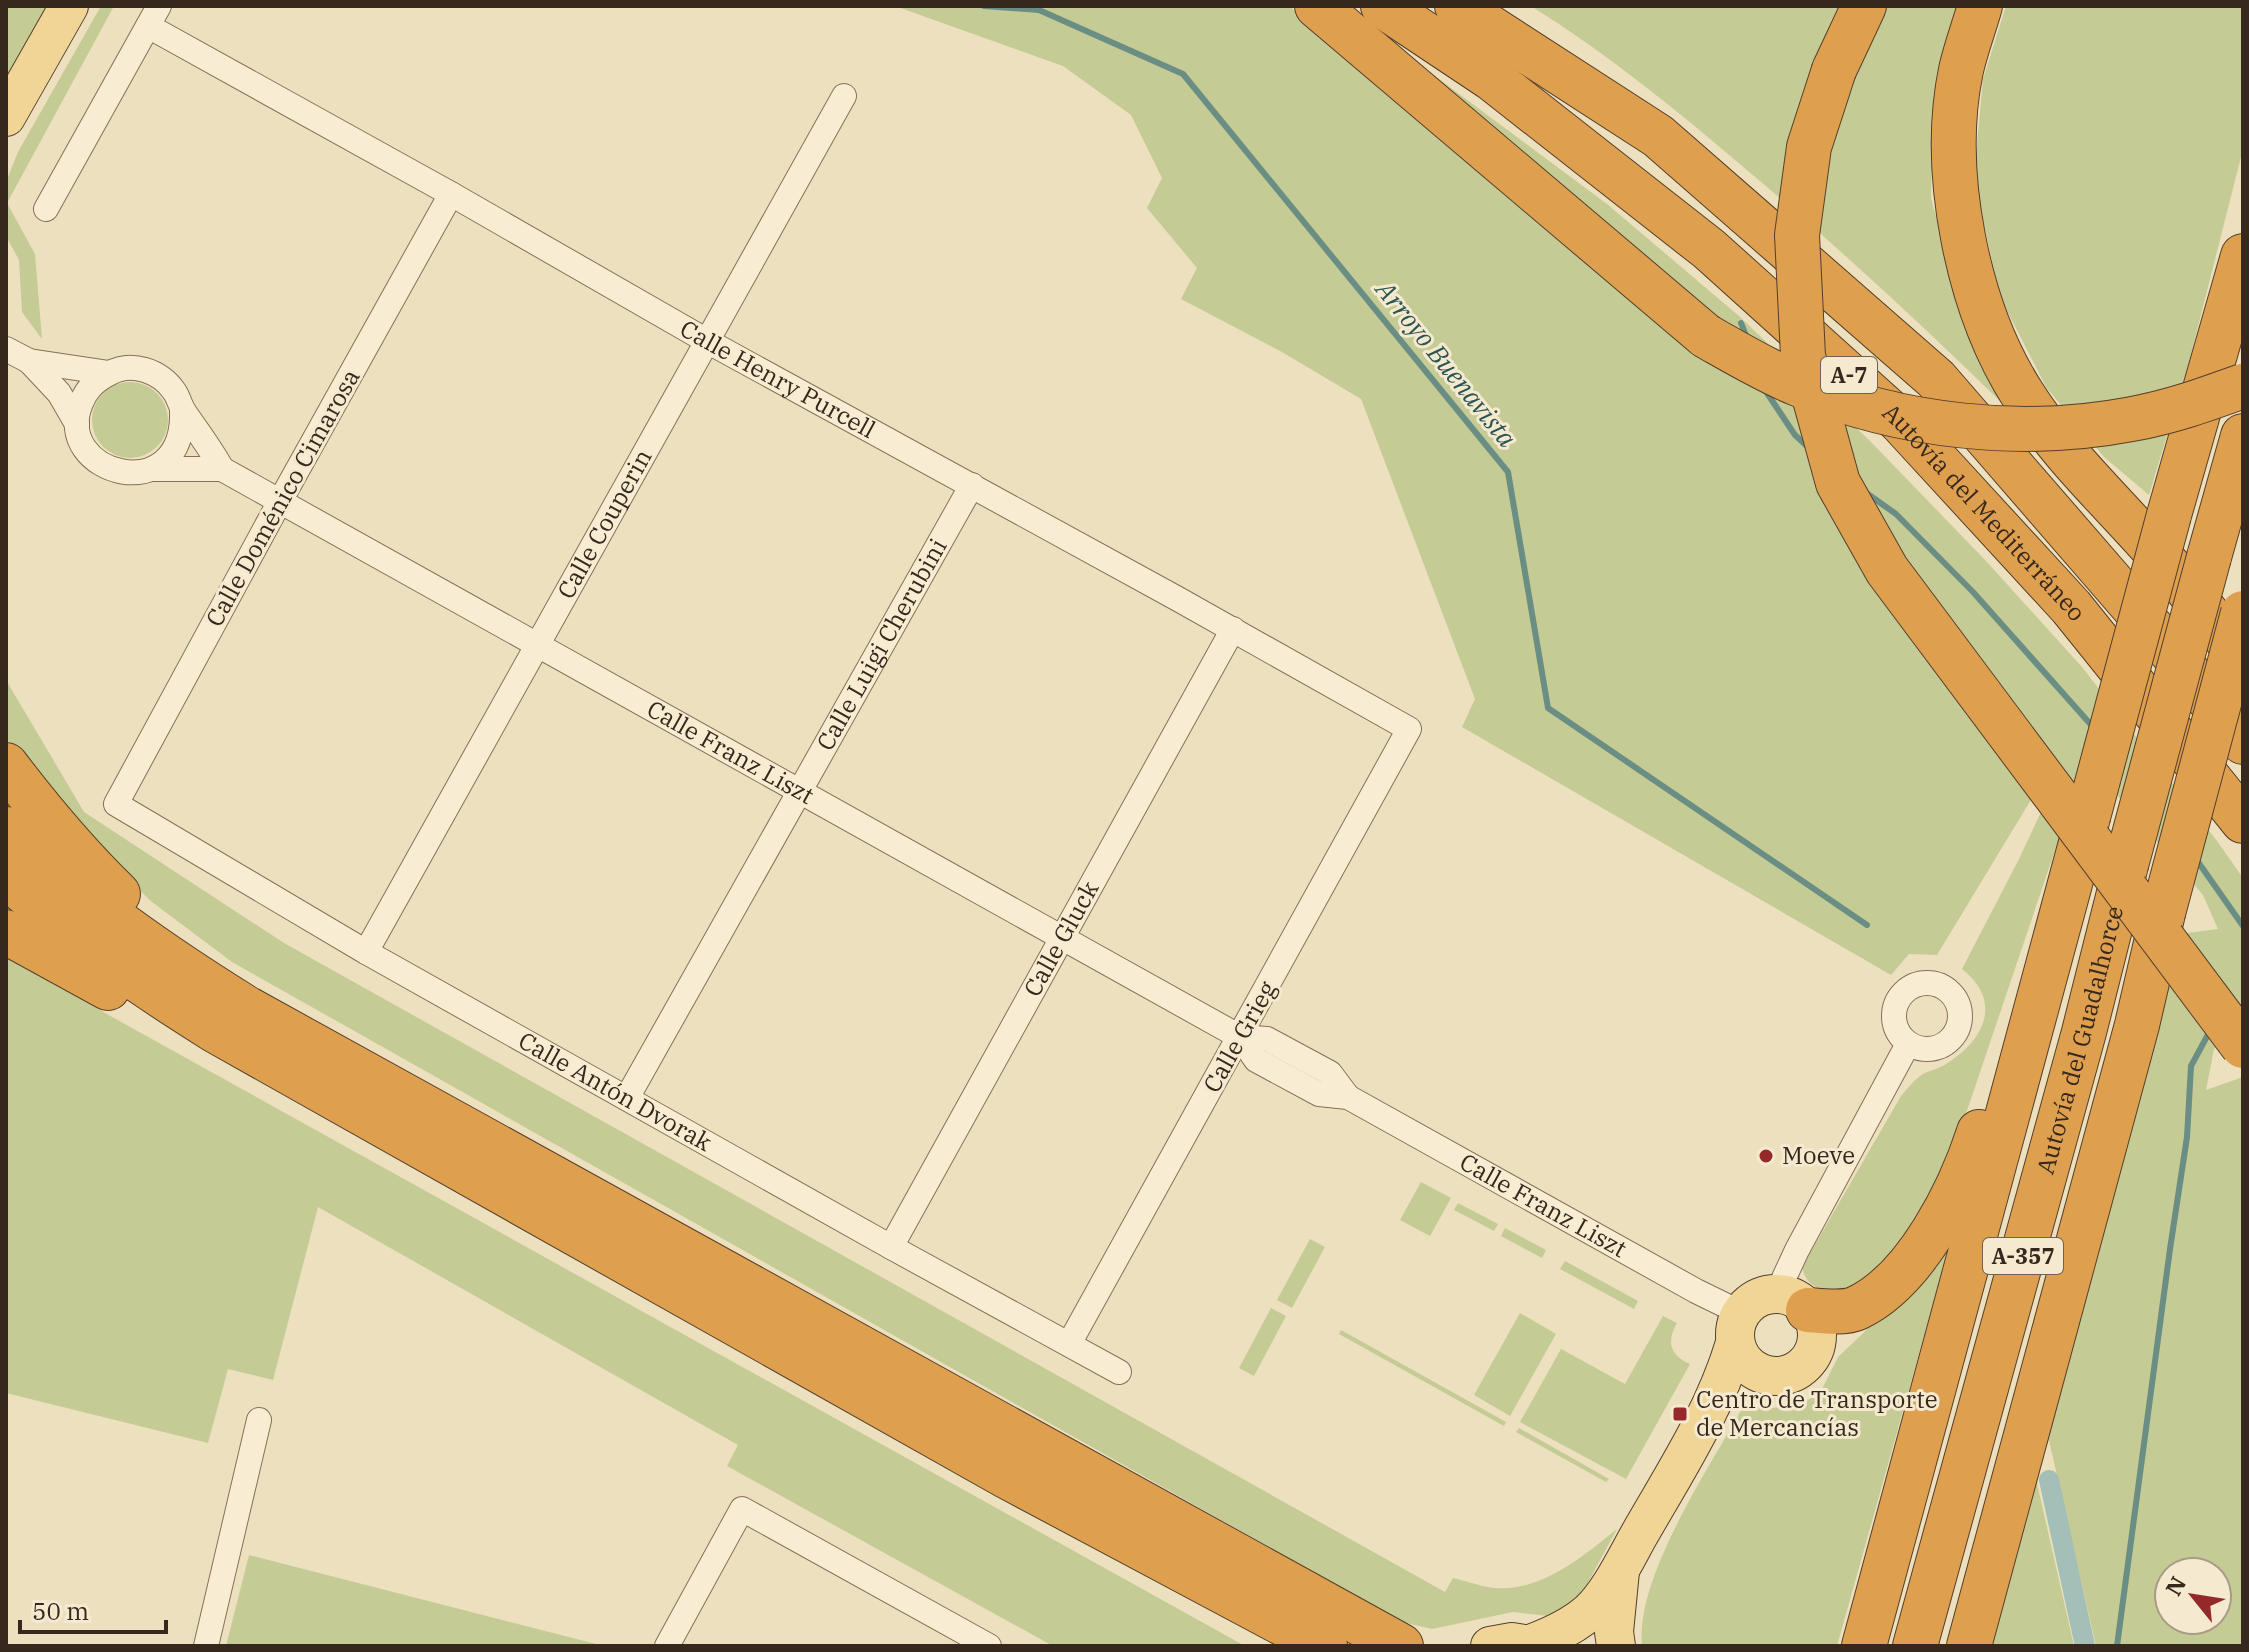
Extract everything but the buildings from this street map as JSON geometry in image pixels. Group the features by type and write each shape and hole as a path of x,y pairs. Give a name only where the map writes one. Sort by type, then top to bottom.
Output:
{"highway":[{"path":"1317,6 1706,336 1799,385 1875,409 1941,423 2035,428 2131,420 2190,405 2243,386"},
{"name":"Autovía del Mediterráneo","path":"1383,6 1491,78 1709,249 1901,422 2071,607 2243,821"},
{"name":"Autovía del Mediterráneo","path":"1457,6 1658,136 1936,379 2163,641 2243,742"},
{"path":"1864,6 1834,70 1809,147 1797,235 1803,356 1838,483 1887,570 2243,1046"},
{"path":"1980,6 1961,71 1953,154 1962,244 1990,329 2022,394 2069,457 2165,561 2243,660"},
{"path":"1864,1646 2169,515 2243,256"},
{"name":"Autovía del Guadalhorce","path":"1915,1646 2084,1032 2126,865 2243,436"},
{"name":"Autovía del Guadalhorce","path":"1969,1646 2137,1025 2163,913 2243,613"},
{"path":"6,765 39,810 80,857 169,938 218,972 248,1009"},
{"path":"6,829 55,874 116,922 170,961 248,1009 1401,1646"},
{"path":"6,875 72,932 142,984 283,1069 1006,1476 1325,1646"},
{"path":"6,932 235,1059 283,1069"},
{"path":"1797,1303 1854,1309 1880,1293 1921,1250 1947,1208 1969,1162 2017,1017 2058,934"},
{"path":"1166,1563 1292,1646"}],"main road":[{"path":"6,117 69,6"},
{"path":"1490,1646 1512,1642 1534,1645 1592,1610 1620,1568 1709,1412 1725,1378 1738,1328 1761,1297 1775,1294 1797,1303 1815,1322 1817,1336 1807,1362 1783,1376 1769,1376 1734,1388 1709,1412"},
{"path":"1738,1328 1739,1355 1747,1365 1769,1376"},
{"path":"1593,1646 1600,1613 1620,1568"},
{"path":"1616,1646 1614,1632 1620,1568"}],"street":[{"name":"Calle Henry Purcell","path":"153,16 451,194 707,341 1409,729"},
{"path":"46,209 153,16"},
{"name":"Calle Couperin","path":"366,952 844,96"},
{"name":"Calle Doménico Cimarosa","path":"116,804 451,194"},
{"name":"Calle Franz Liszt","path":"6,349 29,361 109,373 132,367 149,371 165,380 222,469 1240,1037 1267,1039 1330,1073 1348,1097 1696,1291 1738,1328"},
{"name":"Calle Franz Liszt","path":"29,361 59,393 77,424 81,441 90,456 104,467 128,473 154,469 222,469"},
{"path":"77,424 79,407 86,391 98,378 109,373"},
{"path":"154,469 168,459 177,446 183,427 182,410"},
{"name":"Calle Luigi Cherubini","path":"627,1098 972,485"},
{"name":"Calle Gluck","path":"891,1247 1233,629"},
{"name":"Calle Grieg","path":"1069,1344 1409,729"},
{"name":"Calle Antón Dvorak","path":"116,804 366,952 1119,1372"},
{"path":"1797,1303 1784,1278 1908,1044"},
{"path":"206,1646 259,1420"},
{"path":"667,1646 742,1509 989,1646"}],"green space":[{"path":"6,6 49,6 6,81"},
{"path":"101,6 114,6 7,203 35,254 42,339 22,312 19,260 6,236 6,182 18,152"},
{"path":"895,6 1289,6 1535,215 1345,15 1435,76 1607,204 1739,316 1871,442 1987,562 2082,667 2217,841 2243,878 2243,1027 2214,1049 2206,1090 2243,1077 2243,1646 2096,1646 2048,1436 2180,934 2218,929 2203,895 2084,757 1950,1161 1899,1248 1853,1293 1821,1290 1809,1282 1802,1267 1901,1096 1920,1076 1960,1054 1979,1032 1984,1020 1982,994 1975,981 1962,969 2057,778 2049,770 1937,955 1909,954 1891,975 1462,727 1475,699 1361,399 1282,352 1181,299 1197,268 1147,208 1162,178 1131,115 1063,66"},
{"path":"1531,6 1958,6 1933,107 1931,198 1959,303 2004,405 1910,315 1722,149 1615,64"},
{"path":"2006,6 2243,6 2243,149 2188,366 2149,495 2104,457 2046,387 1999,295 1974,176 1983,79"},
{"path":"130,382 144,385 157,393 165,406 168,420 165,434 157,447 144,455 130,458 116,455 103,447 95,434 92,420 95,406 103,393 116,385"},
{"path":"6,680 84,812 284,943 1445,1592 1453,1578 1496,1588 1530,1584 1561,1570 1617,1529 1585,1588 1569,1606 1548,1616 1513,1612 1432,1629 1402,1622 232,962 152,902 73,827 22,764 6,737"},
{"path":"6,958 1245,1646 1053,1646 727,1466 738,1445 318,1207 273,1380 228,1369 208,1443 6,1393"},
{"path":"1421,1182 1451,1198 1430,1236 1400,1220"},
{"path":"1458,1203 1498,1224 1494,1231 1454,1210"},
{"path":"1959,1211 1837,1646 1642,1646 1643,1618 1662,1556 1695,1490 1744,1405 1798,1407 1821,1391 1838,1357 1918,1281"},
{"path":"1505,1228 1546,1250 1542,1258 1501,1236"},
{"path":"1310,1239 1325,1247 1292,1308 1277,1300"},
{"path":"1565,1261 1638,1301 1634,1309 1560,1269"},
{"path":"1271,1308 1286,1316 1254,1376 1239,1368"},
{"path":"1520,1313 1556,1334 1510,1416 1474,1395"},
{"path":"1663,1316 1677,1323 1672,1347 1678,1356 1690,1364 1626,1479 1520,1422 1561,1349 1625,1384"},
{"path":"1341,1330 1506,1422 1504,1426 1339,1334"},
{"path":"1519,1428 1609,1479 1606,1482 1516,1432"},
{"path":"2036,1479 2074,1646 1991,1646"},
{"path":"249,1555 604,1646 226,1646"}],"waterway":[{"name":"Arroyo Buenavista","path":"984,6 1039,10 1183,74 1508,472 1548,708 1867,925"},
{"path":"1741,323 1747,338"},
{"path":"1765,390 1795,435 1809,448"},
{"path":"1865,492 1896,514 1973,592 2093,727"},
{"path":"2196,859 2243,926"},
{"path":"2117,1646 2187,1137 2191,1066 2211,1029"},
{"path":"2049,1480 2085,1646"}],"place":[{"name":"Moeve","path":"1766,1156"},
{"name":"Centro de Transporte de Mercancías","path":"1680,1414"}]}
